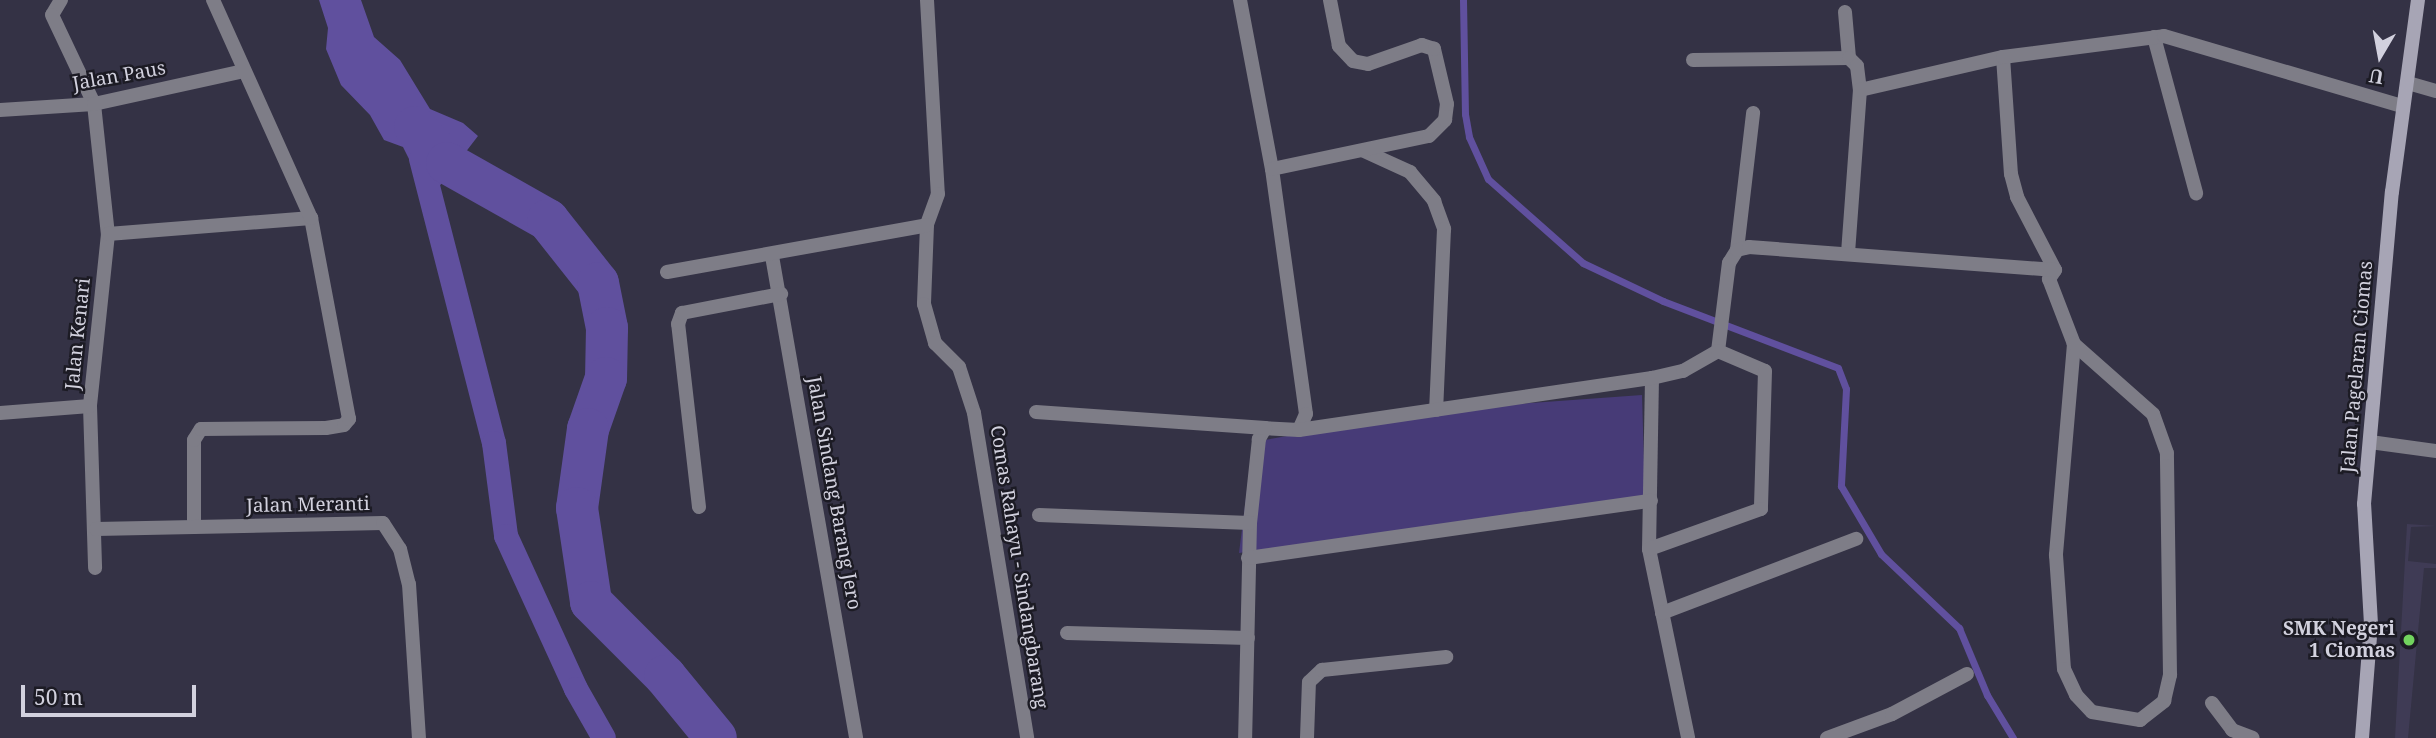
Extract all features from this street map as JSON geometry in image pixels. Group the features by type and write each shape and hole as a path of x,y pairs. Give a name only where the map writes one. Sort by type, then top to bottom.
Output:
{"main road":[{"name":"Jalan Pagelaran Ciomas","path":"2362,738 2371,624 2364,546 2370,442 2402,106 2408,83 2418,0"}],"street":[{"name":"Jalan Kenari","path":"61,0 52,15 94,104 108,234 90,406 96,529 95,568"},
{"path":"194,527 194,440 201,429 326,428 344,425 349,419 311,218 214,0"},
{"name":"Comas Rahayu - Sindangbarang","path":"927,0 938,194 927,225 924,304 935,344 960,367 974,413 1027,738"},
{"path":"1240,0 1272,169 1306,407 1299,429"},
{"path":"1272,169 1437,132 1447,112 1442,74 1434,49 1428,46 1368,64 1345,56 1329,0"},
{"path":"1845,12 1849,58 1857,66 1860,90 1848,253"},
{"path":"1860,90 2003,58 2154,37 2180,38 2402,106"},
{"path":"2154,37 2196,193"},
{"path":"1693,60 1849,58"},
{"path":"2003,58 2011,174 2017,197 2055,270"},
{"name":"Jalan Paus","path":"0,110 94,104 244,71"},
{"path":"2408,83 2436,91"},
{"path":"1036,412 1299,429 1652,378 1684,371 1718,346 1729,263 1737,250 1752,113"},
{"path":"1360,149 1410,172 1433,201 1444,229 1436,410"},
{"path":"108,234 311,218"},
{"path":"667,272 772,256 927,225"},
{"path":"1737,250 1848,253 2055,270"},
{"name":"Jalan Sindang Barang Jero","path":"772,256 781,294 856,738"},
{"path":"2055,270 2049,279 2074,344 2057,523 2061,653 2082,704 2102,716 2140,720 2164,701 2170,675 2167,453 2153,414 2074,344"},
{"path":"699,508 678,324 682,313 781,294"},
{"path":"1649,549 1761,509 1765,371 1718,346"},
{"path":"1652,378 1649,549 1688,738"},
{"path":"0,413 90,406"},
{"path":"1245,738 1250,523 1259,439 1265,428"},
{"path":"2370,442 2436,451"},
{"path":"1248,558 1651,502"},
{"path":"1039,515 1250,523"},
{"name":"Jalan Meranti","path":"96,529 383,523 400,549 409,584 419,738"},
{"path":"1662,612 1856,539"},
{"path":"1067,633 1248,638"},
{"path":"1307,738 1309,682 1322,670 1446,657"},
{"path":"1827,738 1892,714 1967,674"},
{"path":"2212,703 2232,730 2253,738"}],"shaded area":[{"path":"319,0 361,0 374,37 400,60 430,109 463,123 478,136 438,188 421,183 403,147 384,140 370,115 341,85 326,49 328,28"},
{"path":"1642,395 1645,497 1239,553 1253,442 1436,410"},
{"name":"SMK Negeri 1 Ciomas","path":"2407,524 2436,526 2411,527 2408,561 2436,564 2436,568 2424,568 2408,738 2395,738"}],"waterway":[{"path":"1463,0 1465,114 1469,137 1488,179 1583,263 1663,301 1838,368 1846,389 1841,486 1881,554 1959,628 1987,695 2013,738"},
{"path":"415,127 447,163 548,220 598,283 607,328 606,378 588,429 577,508 591,602 665,676 716,738"},
{"path":"421,159 494,443 506,536 576,689 604,738"}],"place":[{"name":"SMK Negeri 1 Ciomas","path":"2409,640"}]}
